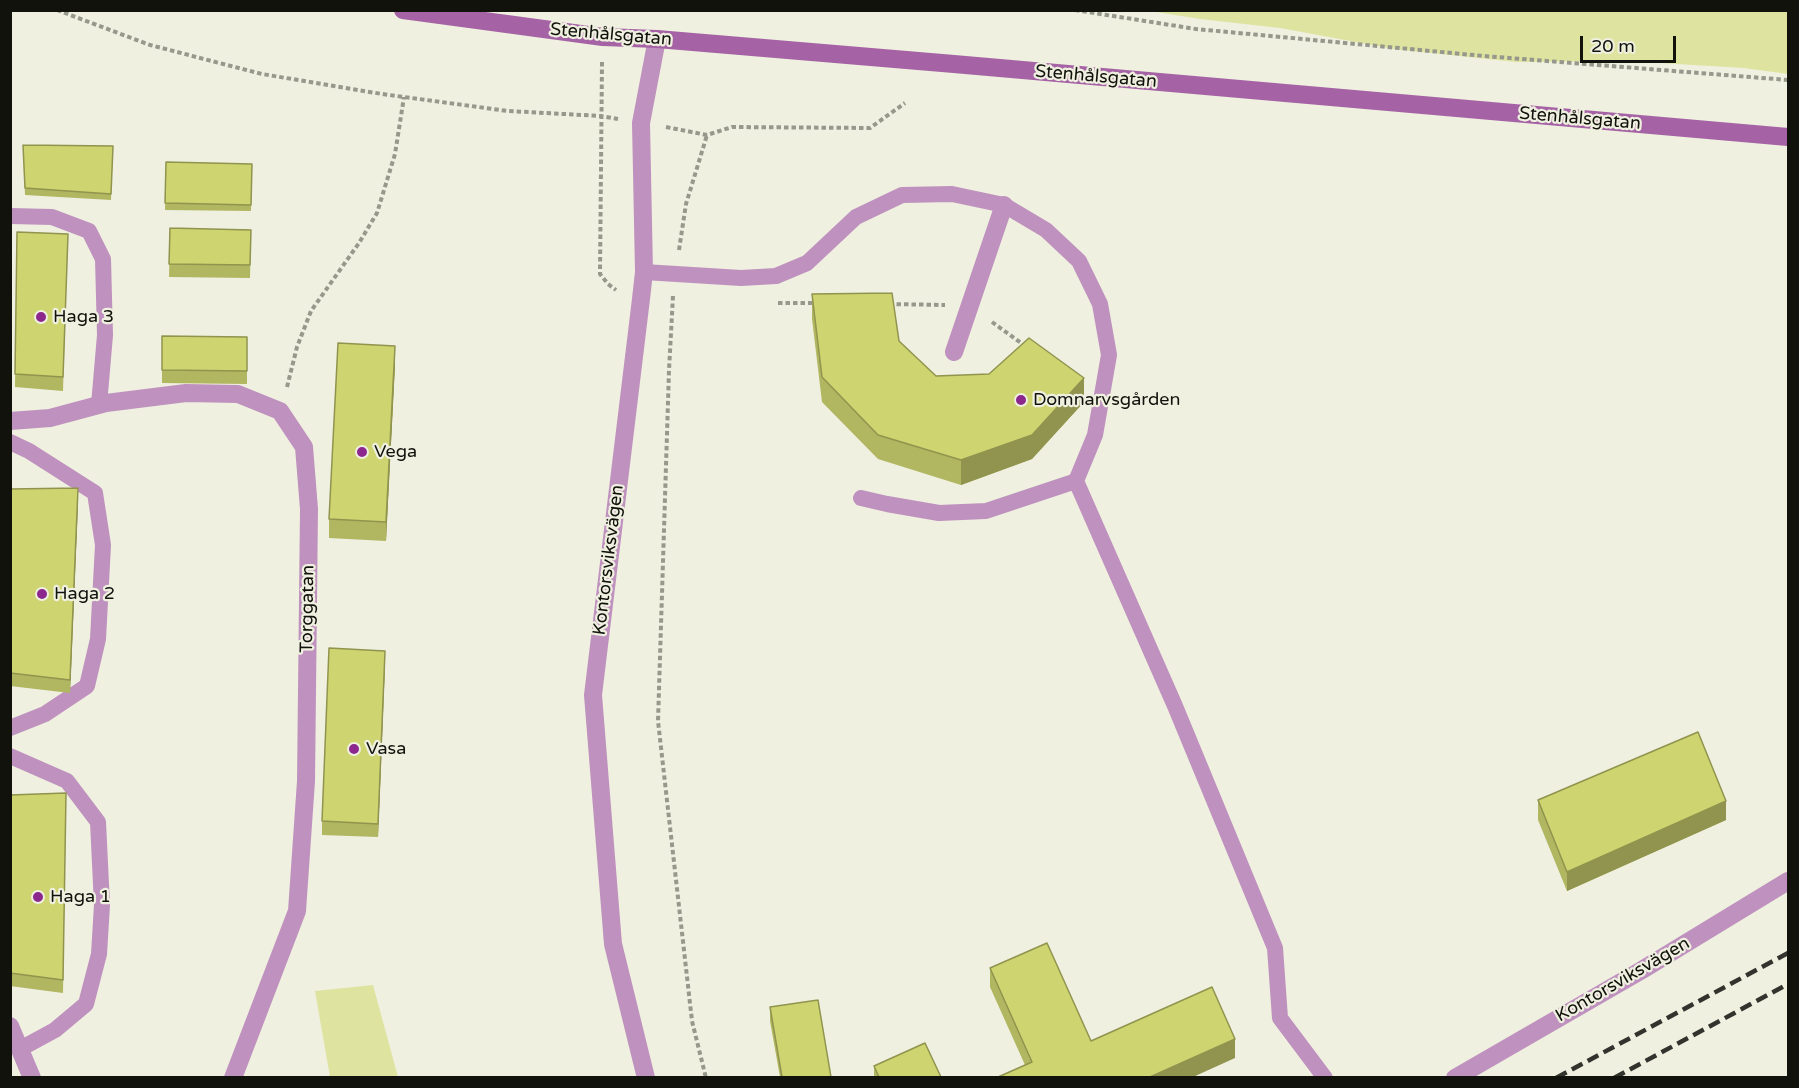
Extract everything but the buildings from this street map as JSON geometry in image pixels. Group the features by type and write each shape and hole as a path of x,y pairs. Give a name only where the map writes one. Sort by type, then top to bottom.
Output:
{"street":[{"name":"Stenhålsgatan","path":"404,10 603,37 657,39 1788,137"},
{"name":"Kontorsviksvägen","path":"646,1077 613,944 593,695 644,272 641,123 657,39"},
{"path":"954,352 1004,205"},
{"path":"10,421 50,418 99,405 186,393 238,394 280,411"},
{"name":"Torggatan","path":"233,1077 297,911 306,781 309,509 304,447 280,411"},
{"name":"Kontorsviksvägen","path":"1455,1077 1642,970 1788,881"},
{"path":"10,1026 32,1077"}],"lane":[{"path":"644,272 741,278 776,276 807,263 856,217 902,195 952,194 1004,205 1046,230 1079,261 1100,304 1109,355 1095,435 1076,481 1175,706 1275,948 1280,1018 1324,1077"},
{"path":"10,216 52,217 89,231 103,259 105,334 99,405"},
{"path":"10,442 29,451 95,493 103,545 98,639 87,686 45,714 10,728"},
{"path":"861,498 939,513 986,511 1076,481"},
{"path":"10,756 67,781 98,822 102,905 99,954 86,1004 55,1030 20,1049"}],"path":[{"path":"57,10 150,45 262,74 508,111 601,116 707,135 732,127 870,128 905,103"},
{"path":"1076,10 1196,29 1484,56 1788,80"},
{"path":"603,37 600,274 608,284 620,292 641,299 673,301"},
{"path":"280,411 297,346 311,311 359,243 377,213 395,154 404,97"},
{"path":"706,1077 692,1021 658,721 675,274 686,204 707,135"},
{"path":"768,303 827,303"},
{"path":"887,304 970,305 1026,347"}],"green space":[{"path":"1150,11 1788,11 1788,74 1744,68 1626,61 1516,62 1394,49 1280,28"},
{"path":"373,985 398,1077 330,1077 315,991"}],"railway":[{"path":"1556,1078 1788,953"},
{"path":"1614,1078 1788,984"}],"place":[{"name":"Haga 3","path":"41,317"},
{"name":"Domnarvsgården","path":"1021,400"},
{"name":"Vega","path":"362,452"},
{"name":"Haga 2","path":"42,594"},
{"name":"Vasa","path":"354,749"},
{"name":"Haga 1","path":"38,897"}]}
